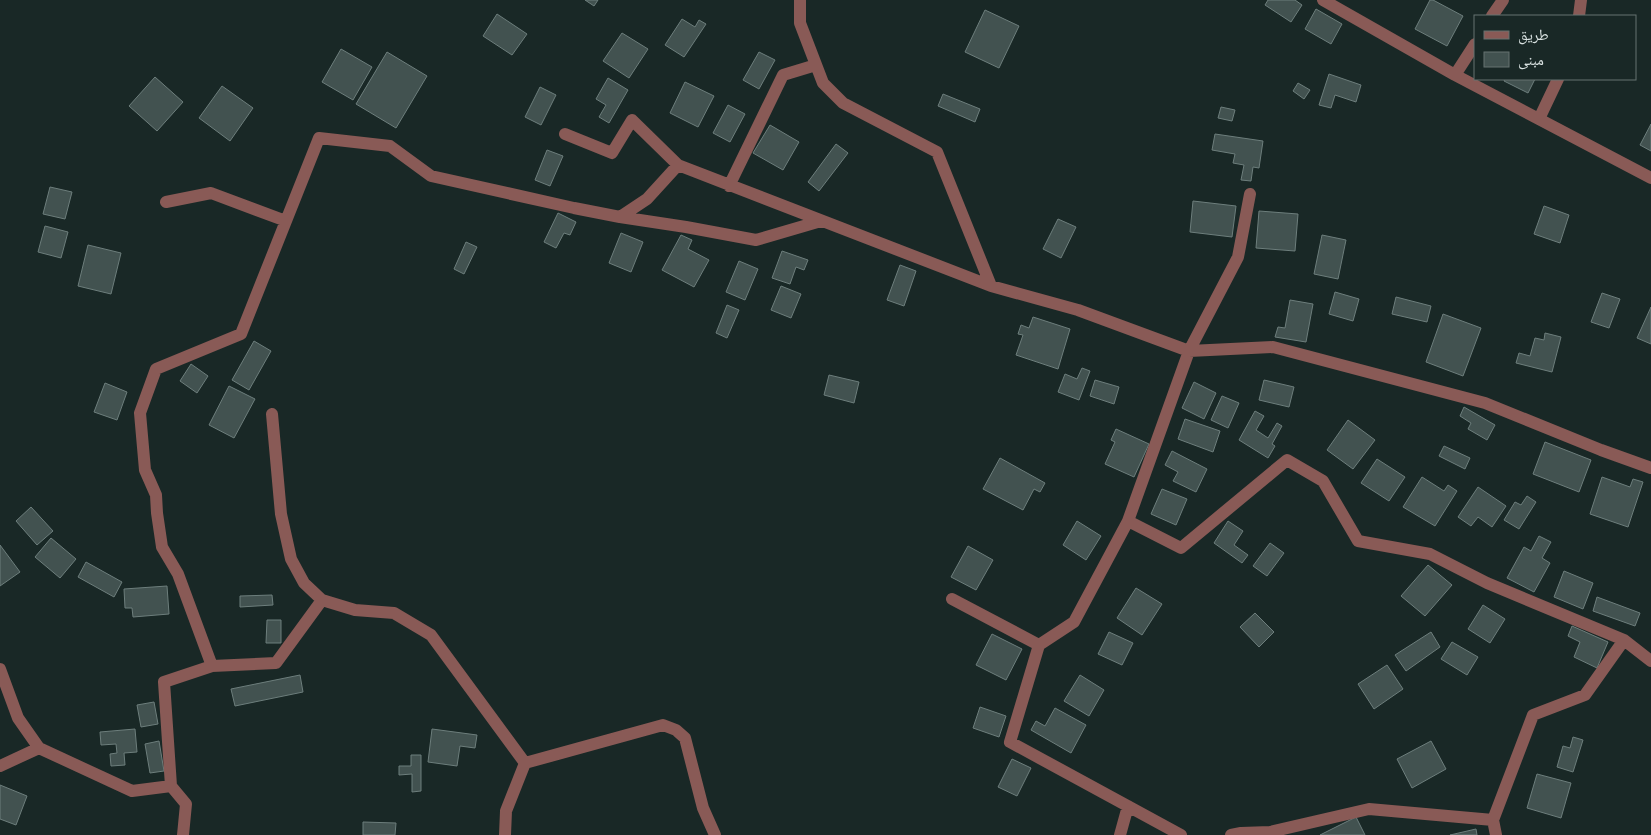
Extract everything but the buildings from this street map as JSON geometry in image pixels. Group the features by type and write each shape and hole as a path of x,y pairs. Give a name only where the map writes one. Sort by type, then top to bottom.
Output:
{"street":[{"path":"800,0 800,23 824,83 843,103 937,152 992,286"},
{"path":"1323,0 1456,74 1651,178"},
{"path":"1493,15 1503,0"},
{"path":"1579,15 1581,0"},
{"path":"1456,74 1474,46"},
{"path":"729,186 783,75 816,65"},
{"path":"1539,118 1558,80"},
{"path":"565,134 612,153 632,120 678,165 992,286 1078,310 1189,351 1273,347 1485,403 1651,468"},
{"path":"212,666 178,574 162,547 156,513 156,495 145,470 140,413 156,369 241,334 319,138 390,146 430,176 620,217 756,240 821,221"},
{"path":"620,217 646,199 678,165"},
{"path":"166,202 211,192 286,221"},
{"path":"1181,835 1010,742 1039,644 1074,622 1128,521 1189,351 1238,257 1250,194"},
{"path":"272,414 281,514 291,559 304,583 322,600 355,610 394,613 431,635 525,763"},
{"path":"1128,521 1181,548 1287,460 1323,481 1358,541 1430,554 1487,583 1624,640 1651,661"},
{"path":"952,599 1039,644"},
{"path":"183,835 186,804 171,786 164,682 212,666 276,663 322,600"},
{"path":"1496,835 1493,820 1533,715 1585,696 1624,640"},
{"path":"0,669 18,718 39,748 132,791 171,786"},
{"path":"525,763 663,725 676,730 685,738 703,808 715,835"},
{"path":"0,766 39,748"},
{"path":"505,835 506,810 525,763"},
{"path":"1120,835 1128,806"},
{"path":"1231,835 1271,833 1369,809 1493,820"}]}
